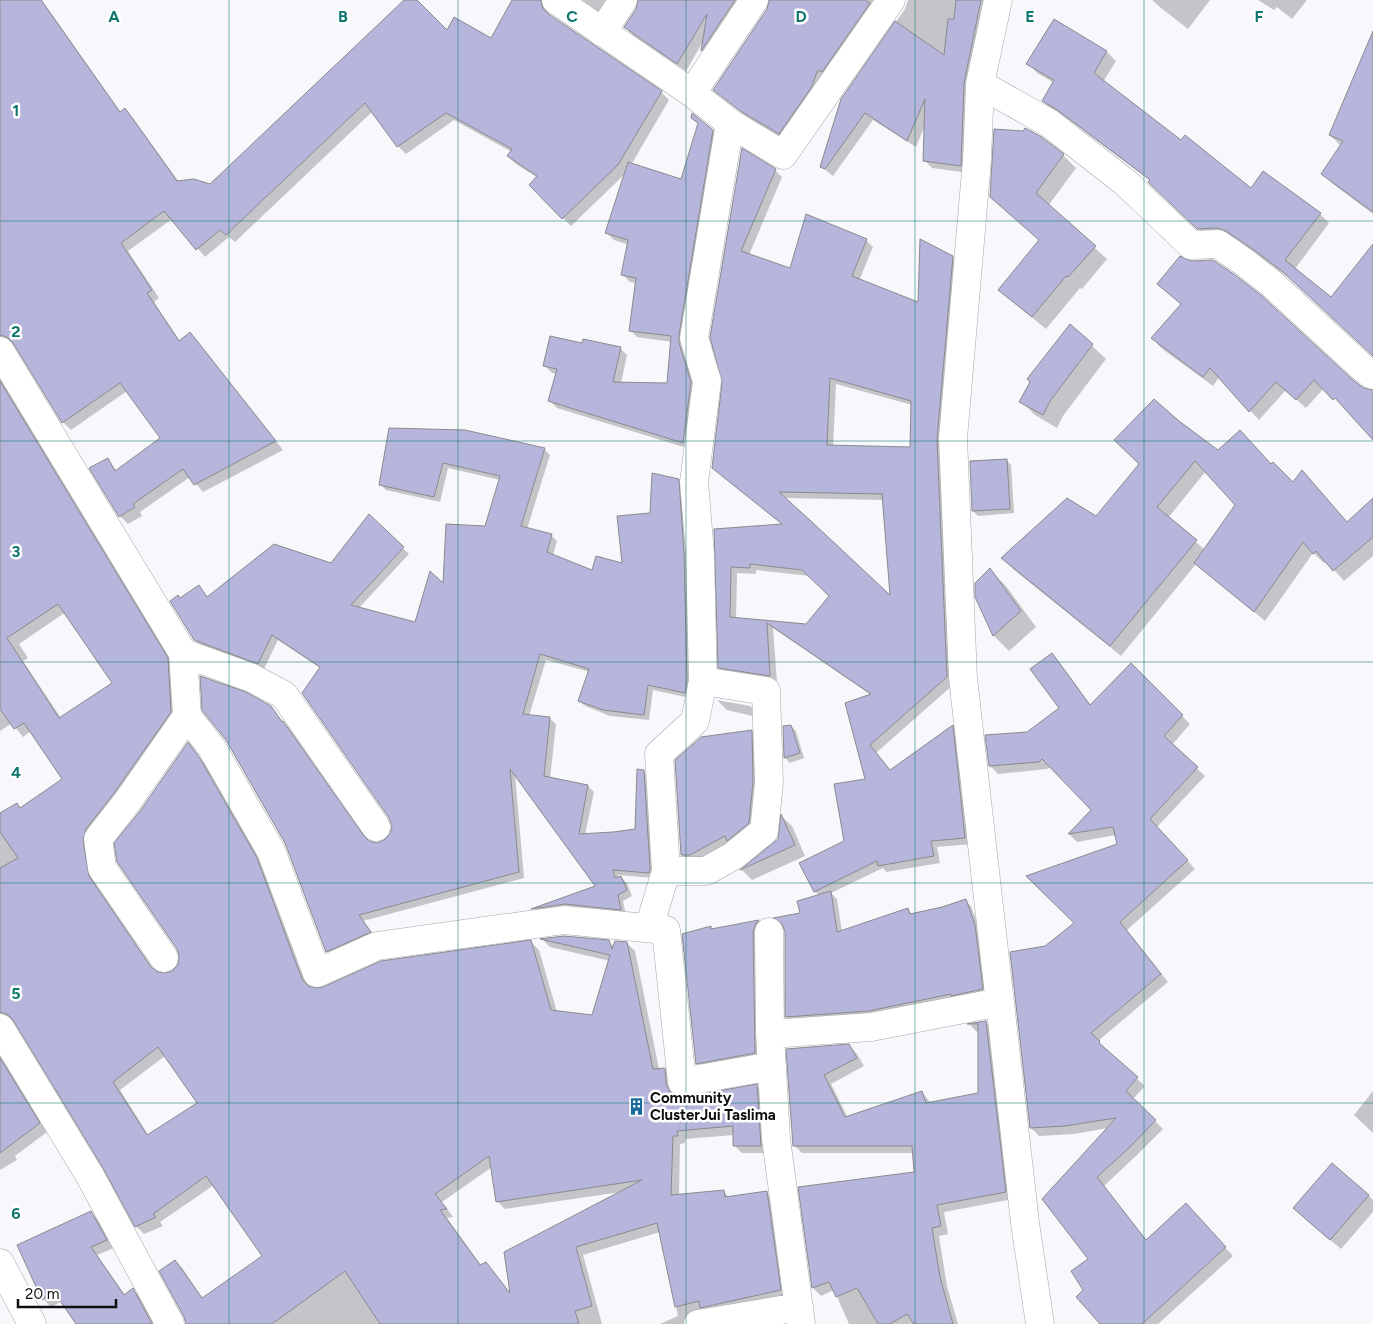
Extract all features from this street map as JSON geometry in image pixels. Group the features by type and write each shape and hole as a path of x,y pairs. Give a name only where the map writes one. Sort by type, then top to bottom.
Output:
{"street":[{"path":"556,0 692,93 730,123 783,155 891,0"},
{"path":"602,32 623,0"},
{"path":"692,93 754,0"},
{"path":"998,0 980,84 976,170 953,438 963,678 1025,1222 1040,1324"},
{"path":"980,84 1049,123 1126,183 1191,245 1218,244 1244,262 1272,284 1364,369 1373,375"},
{"path":"649,928 666,870 660,754 695,721 703,681 700,553 694,482 707,381 694,338 730,123"},
{"path":"0,351 183,652 187,716 212,748 270,851 317,973 377,946 564,920 666,930 682,1082 772,1066"},
{"path":"183,652 252,678 284,695 376,827"},
{"path":"666,870 706,871 733,856 764,831 769,783 766,691 703,681"},
{"path":"164,958 102,868 98,839 127,802 187,716"},
{"path":"698,1324 800,1316 776,1139 770,1034 768,932"},
{"path":"770,1034 871,1026 1000,1002"},
{"path":"0,1028 90,1176 170,1324"},
{"path":"0,1263 32,1324"}],"building":[{"path":"0,0 41,0 120,112 125,108 177,181 194,179 210,184 404,0 417,0 447,30 454,17 491,38 512,0 541,0 542,7 547,13 662,91 618,165 562,219 529,185 537,176 507,156 512,149 446,113 397,147 365,103 226,235 220,230 196,250 164,211 121,243 152,290 147,293 179,341 190,332 276,441 194,485 183,469 133,504 135,507 119,517 89,468 108,458 115,471 160,438 120,383 62,423 13,343 7,337 0,335"},
{"path":"638,0 735,0 701,51 707,14 677,64 624,27 636,9"},
{"path":"769,0 865,0 870,3 822,72 818,70 811,88 779,134 739,110 713,90 767,9"},
{"path":"956,0 981,0 964,83 961,166 923,161 925,99 907,141 865,113 825,169 820,167 841,99 895,21 944,55 948,19 954,19"},
{"path":"1054,19 1107,51 1094,73 1181,140 1185,135 1251,188 1263,171 1321,213 1285,260 1331,297 1373,244 1373,356 1283,272 1226,231 1217,228 1197,229 1148,182 1150,180 1059,111 1042,101 1054,80 1026,64"},
{"path":"1373,31 1373,212 1321,174 1343,141 1329,135"},
{"path":"692,113 713,130 679,335 679,343 691,382 683,443 548,401 557,369 543,366 550,336 582,343 583,339 621,347 613,382 667,383 671,336 629,331 636,278 621,275 628,240 605,233 628,162 681,179 698,123 691,118"},
{"path":"1025,128 1040,136 1064,154 1036,193 1096,246 1068,277 1066,276 1032,317 998,290 1039,240 990,197 994,129 1023,131"},
{"path":"742,148 776,169 741,251 790,268 806,214 867,239 852,276 918,302 920,239 953,256 937,439 947,677 870,745 890,770 953,725 965,838 931,841 934,856 878,866 877,861 814,892 799,863 844,841 834,784 865,779 845,703 871,694 767,623 770,676 718,668 714,529 782,524 712,468 722,383 710,337","holes":["830,378 911,401 910,447 827,445","779,492 882,494 890,595","750,564 802,570 829,596 806,624 730,617 731,567 750,568"]},
{"path":"1180,256 1191,261 1213,260 1235,275 1262,296 1354,381 1364,388 1373,390 1373,440 1335,398 1333,400 1314,380 1296,400 1276,382 1249,412 1210,368 1203,377 1151,338 1181,304 1157,284"},
{"path":"1070,324 1093,344 1050,401 1043,415 1019,402 1030,382 1027,379"},
{"path":"0,381 168,658 171,712 86,829 83,841 89,876 151,967 158,972 166,973 172,971 178,965 179,956 177,949 117,862 114,843 140,811 188,742 199,757 257,858 302,979 308,986 323,987 381,961 531,940 551,1010 592,1015 610,955 540,939 564,936 609,940 612,949 615,941 627,942 653,1069 665,1068 666,1084 670,1092 677,1097 685,1097 757,1084 761,1146 733,1146 733,1126 677,1131 678,1136 673,1136 671,1195 724,1190 725,1197 767,1191 781,1290 700,1308 699,1301 675,1307 657,1223 576,1247 592,1306 575,1311 579,1324 380,1324 345,1271 272,1324 186,1324 159,1271 175,1260 202,1298 262,1256 206,1176 153,1214 156,1217 135,1227 103,1168 13,1020 7,1014 0,1012 0,868 18,858 0,832 0,813 17,803 20,808 62,779 24,723 14,729 0,709","holes":["58,604 112,683 59,718 7,638","158,1047 197,1103 147,1135 113,1082","489,1156 496,1202 642,1180 504,1252 510,1293 486,1262 480,1265 440,1210 447,1209 435,1194"]},
{"path":"1154,399 1179,421 1218,450 1240,430 1271,464 1273,462 1293,482 1302,470 1347,522 1373,498 1373,537 1333,571 1316,551 1313,554 1303,542 1254,612 1194,563 1235,505 1195,461 1157,507 1197,540 1110,646 1001,558 1067,498 1096,516 1139,464 1114,440"},
{"path":"389,428 465,430 545,448 521,526 552,534 547,552 592,570 596,556 622,563 617,516 650,513 652,473 679,479 684,554 687,680 685,693 648,685 644,715 603,710 578,701 589,669 540,654 523,714 550,717 544,776 588,785 579,834 635,829 637,769 644,770 650,869 649,873 613,870 615,878 621,876 627,890 618,895 621,910 565,904 531,909 595,886 510,769 519,872 359,915 371,932 326,952 285,843 226,740 202,710 200,676 246,692 271,706 364,836 369,841 377,843 384,840 390,834 392,826 389,818 302,693 320,667 272,635 258,664 194,640 170,601 178,595 180,598 199,585 207,597 274,544 331,563 369,514 404,547 351,605 415,622 430,571 443,583 446,524 485,526 500,476 443,463 434,497 379,485"},
{"path":"1007,459 1010,509 972,511 970,461"},
{"path":"990,568 1021,611 993,636 975,597 975,583"},
{"path":"1052,653 1090,705 1131,663 1183,715 1164,736 1198,767 1150,819 1188,860 1120,922 1161,974 1091,1033 1100,1041 1099,1043 1138,1077 1126,1091 1156,1120 1097,1177 1146,1240 1186,1203 1226,1247 1142,1324 1100,1324 1076,1297 1083,1290 1071,1271 1088,1259 1042,1199 1116,1118 1065,1126 1030,1128 1010,952 1045,946 1074,923 1026,876 1117,844 1113,827 1068,834 1091,810 1042,759 1039,762 989,766 985,735 1027,732 1059,708 1030,669"},
{"path":"791,725 800,753 784,758 783,726"},
{"path":"752,730 753,782 749,823 727,841 725,836 690,855 681,855 675,760 701,737"},
{"path":"781,814 795,845 740,870 778,839"},
{"path":"831,891 837,932 908,908 910,914 942,907 966,899 975,925 983,989 869,1011 785,1017 785,932 782,924 773,918 800,913 797,901"},
{"path":"759,920 753,932 755,1053 696,1064 682,934 711,926 711,929"},
{"path":"986,1021 1006,1192 937,1205 941,1226 932,1228 940,1277 953,1324 914,1324 907,1314 890,1324 878,1324 857,1288 836,1297 829,1282 812,1288 798,1187 914,1172 912,1146 793,1146 786,1049 849,1044 857,1058 824,1075 845,1117 922,1091 926,1103 978,1093 978,1024 967,1024"},
{"path":"0,1058 40,1123 0,1153"},
{"path":"1332,1163 1369,1195 1330,1240 1293,1208"},
{"path":"91,1211 107,1240 91,1247 124,1295 133,1288 152,1324 76,1324 54,1292 42,1300 17,1245"}],"place":[{"name":"Community ClusterJui Taslima","path":"636,1107"}]}
